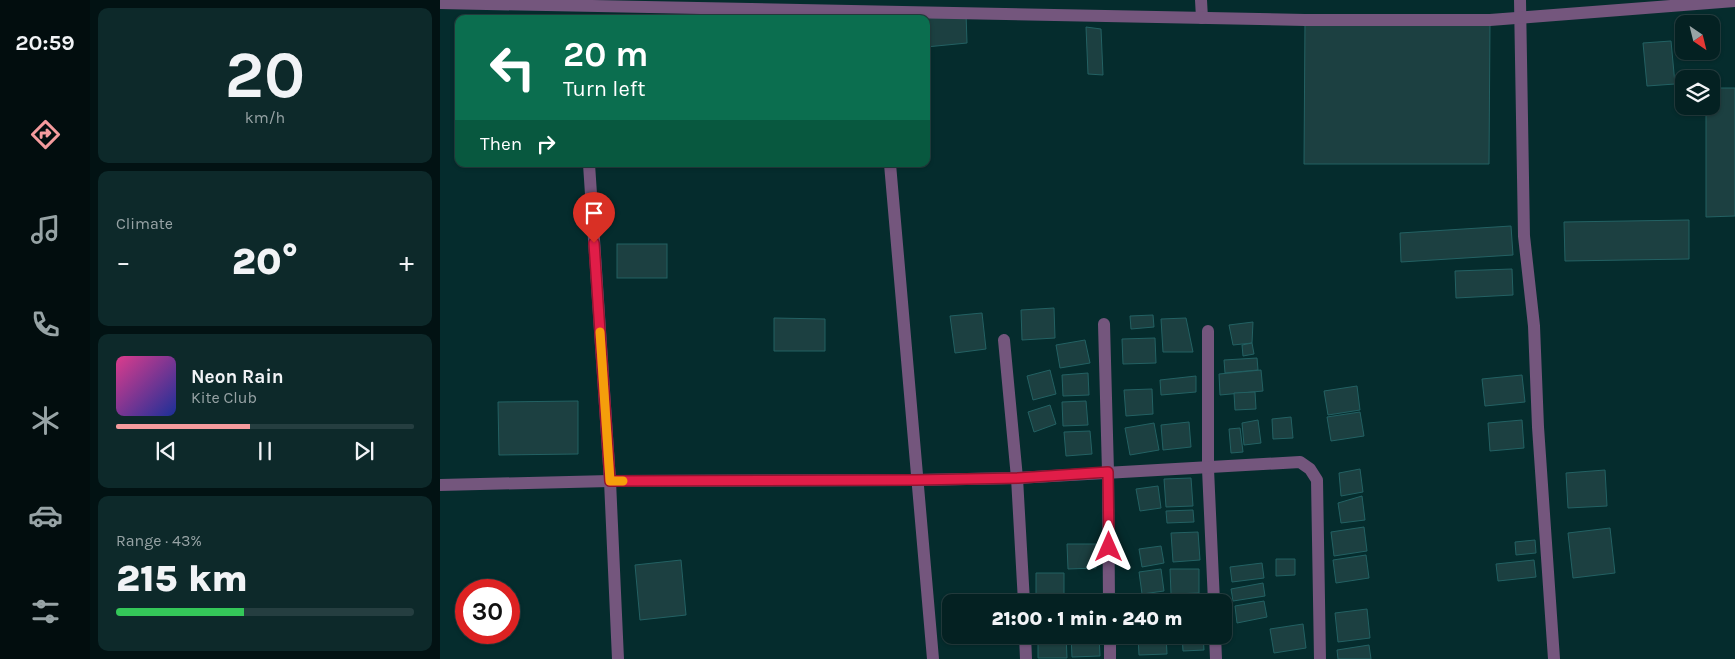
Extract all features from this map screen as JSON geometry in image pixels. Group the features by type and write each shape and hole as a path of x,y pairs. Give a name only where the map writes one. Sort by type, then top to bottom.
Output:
{"street":[{"path":"1201,0 1202,18"},
{"path":"1520,0 1524,236 1534,326 1538,426 1554,659"},
{"path":"440,3 553,3 579,13 877,10 1202,18 1470,20 1521,19 1735,1"},
{"path":"589,167 610,481 618,659"},
{"path":"890,167 932,659"},
{"path":"1104,324 1109,594"},
{"path":"1208,331 1208,468 1214,594"},
{"path":"1004,340 1018,478 1024,594"},
{"path":"440,485 610,481 1018,478 1300,462 1310,469 1317,480 1320,659"},
{"path":"1025,644 1026,659"},
{"path":"1110,644 1110,659"},
{"path":"1215,644 1216,659"}],"building":[{"path":"908,11 966,13 967,43 930,47 930,15 908,15"},
{"path":"1305,20 1490,20 1489,164 1304,164"},
{"path":"1086,27 1101,29 1103,75 1088,74"},
{"path":"1671,41 1675,84 1647,86 1643,43"},
{"path":"1720,88 1735,88 1735,216 1706,217 1706,115 1720,115"},
{"path":"1689,220 1689,259 1565,261 1564,222"},
{"path":"1511,226 1513,255 1401,262 1400,233"},
{"path":"617,244 667,244 667,278 617,278"},
{"path":"1512,269 1513,295 1456,298 1455,271"},
{"path":"1054,308 1055,338 1022,340 1021,310"},
{"path":"982,313 986,349 955,353 950,316"},
{"path":"1153,315 1154,327 1131,329 1130,316"},
{"path":"774,318 825,319 825,351 774,351"},
{"path":"1186,318 1193,352 1163,352 1161,319"},
{"path":"1253,322 1252,343 1233,345 1229,325"},
{"path":"1155,338 1156,363 1123,364 1122,339"},
{"path":"1085,340 1090,363 1060,368 1056,345"},
{"path":"1252,343 1254,354 1243,356 1242,345"},
{"path":"1257,358 1258,370 1225,373 1224,360"},
{"path":"1050,370 1056,394 1033,400 1027,376"},
{"path":"1261,370 1263,391 1220,395 1219,374"},
{"path":"1088,373 1089,395 1063,396 1062,375"},
{"path":"1522,375 1525,402 1485,406 1482,379"},
{"path":"1196,376 1196,392 1161,395 1160,380"},
{"path":"1357,386 1360,410 1328,415 1324,391"},
{"path":"1152,389 1153,414 1126,416 1124,390"},
{"path":"1255,392 1256,409 1235,410 1234,393"},
{"path":"578,401 578,454 499,455 498,402"},
{"path":"1086,401 1088,425 1063,426 1062,402"},
{"path":"1050,405 1056,424 1034,432 1028,412"},
{"path":"1360,412 1364,436 1331,441 1327,417"},
{"path":"1291,417 1293,438 1273,439 1272,419"},
{"path":"1258,420 1261,443 1244,445 1242,423"},
{"path":"1522,420 1524,448 1490,451 1488,423"},
{"path":"1189,422 1191,447 1163,450 1161,425"},
{"path":"1154,423 1159,450 1130,455 1125,428"},
{"path":"1240,428 1243,452 1231,453 1229,429"},
{"path":"1090,431 1092,454 1066,456 1064,432"},
{"path":"1360,469 1363,492 1341,496 1339,473"},
{"path":"1605,470 1607,506 1568,508 1566,473"},
{"path":"1191,478 1193,506 1166,507 1164,479"},
{"path":"1158,486 1161,508 1140,511 1136,489"},
{"path":"1362,496 1365,520 1341,523 1338,503"},
{"path":"1193,510 1194,522 1167,523 1166,511"},
{"path":"1364,527 1367,551 1334,556 1331,532"},
{"path":"1610,528 1615,573 1573,578 1568,533"},
{"path":"1198,532 1200,560 1173,562 1171,533"},
{"path":"1535,540 1536,553 1516,555 1515,542"},
{"path":"1067,544 1096,544 1096,568 1068,569"},
{"path":"1161,546 1164,563 1142,567 1139,549"},
{"path":"1366,555 1369,578 1336,583 1333,560"},
{"path":"1276,559 1295,559 1295,575 1276,576"},
{"path":"681,560 686,615 640,620 635,565"},
{"path":"1534,560 1536,577 1498,581 1496,564"},
{"path":"1262,563 1264,578 1232,582 1230,567"},
{"path":"1161,569 1164,591 1142,594 1139,572"},
{"path":"1170,569 1199,569 1199,593 1171,594"},
{"path":"1036,573 1064,573 1064,594 1036,594"},
{"path":"1263,583 1265,596 1233,601 1231,589"},
{"path":"1264,601 1267,617 1237,623 1235,606"},
{"path":"1367,609 1370,638 1338,642 1335,613"},
{"path":"1303,624 1306,648 1274,653 1270,629"},
{"path":"1038,644 1066,644 1067,658 1038,658"},
{"path":"1071,644 1099,644 1100,656 1072,657"},
{"path":"1138,644 1166,644 1167,654 1139,655"},
{"path":"1183,644 1204,644 1204,650 1183,651"},
{"path":"1369,645 1371,659 1338,659 1337,650"}],"slow traffic":[{"path":"600,332 610,481 623,481"}],"route":[{"path":"594,243 610,481 916,480 1018,478 1108,472 1109,547"}]}
